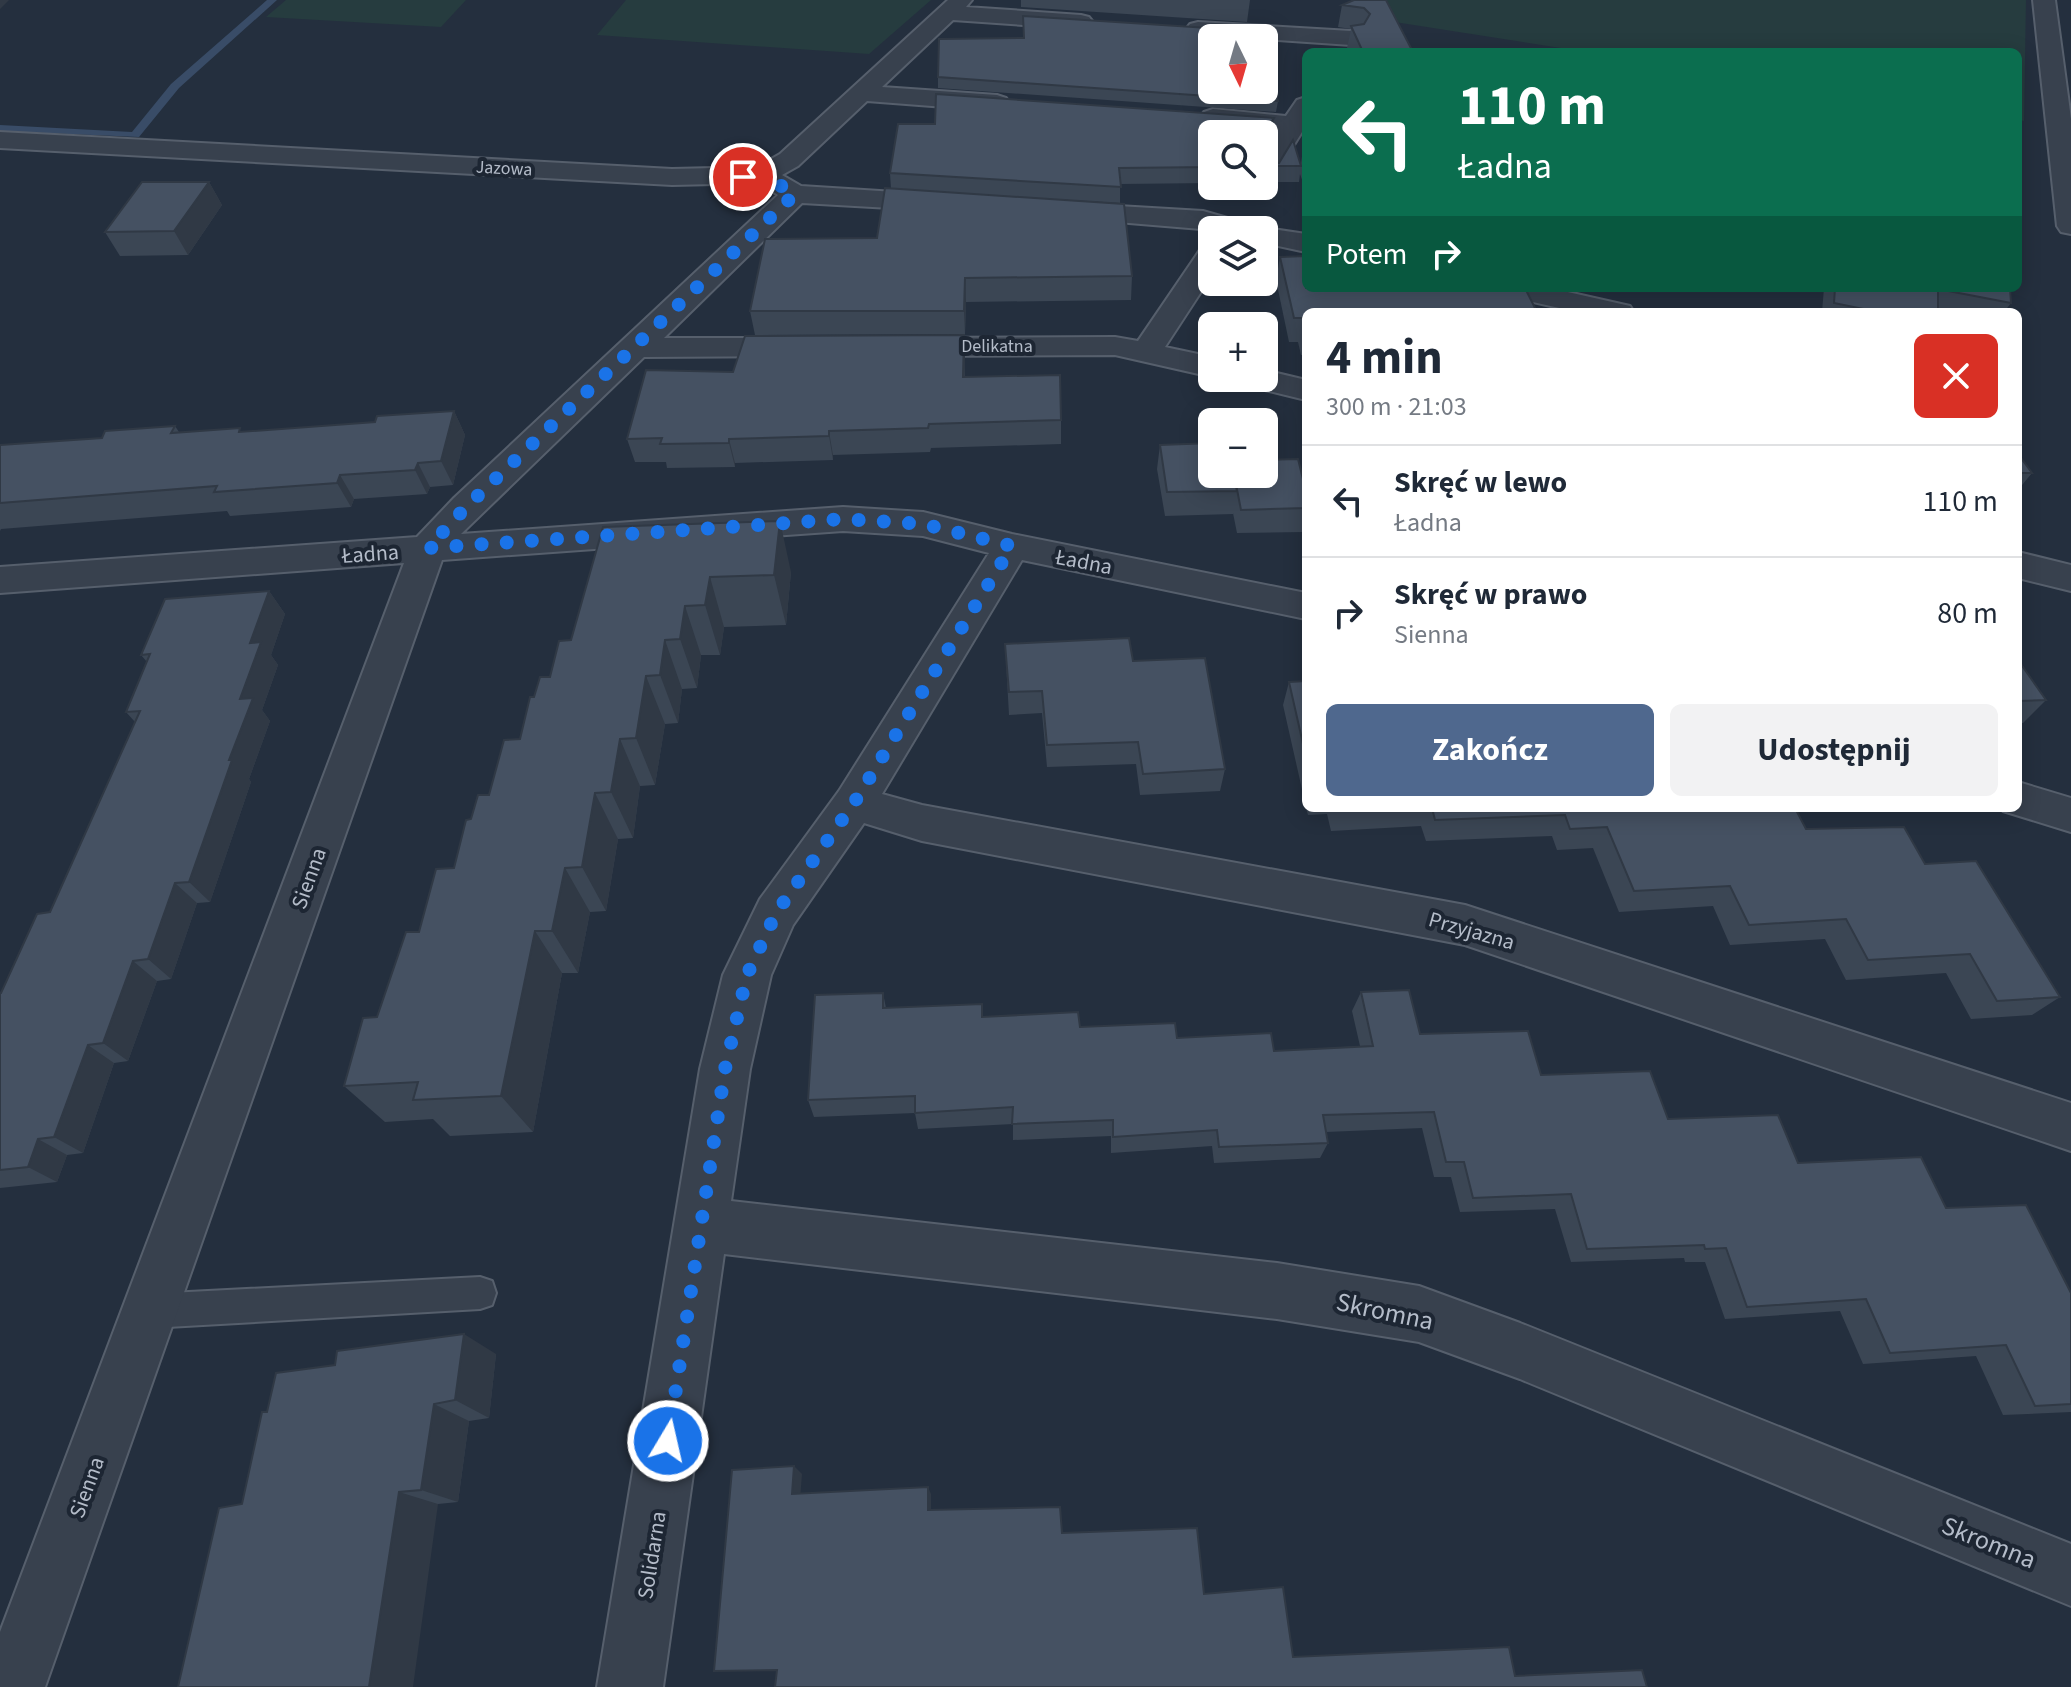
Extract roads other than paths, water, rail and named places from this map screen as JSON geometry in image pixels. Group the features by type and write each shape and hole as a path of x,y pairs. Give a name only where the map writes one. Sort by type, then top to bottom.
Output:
{"street":[{"path":"2044,0 2071,226"},
{"path":"779,185 789,160 954,6 1102,23"},
{"path":"1180,28 1347,45"},
{"path":"860,93 1015,104"},
{"path":"1185,115 1302,118"},
{"path":"1278,151 1302,118"},
{"name":"Jazowa","path":"0,140 672,177 968,205"},
{"name":"Sienna","path":"12,1687 428,548 467,506 636,348 779,185"},
{"path":"1046,209 1198,219"},
{"path":"1278,237 1302,242"},
{"path":"1147,351 1198,274"},
{"path":"1527,292 1601,308"},
{"name":"Delikatna","path":"876,347 1115,346 1198,364"},
{"path":"636,348 828,347"},
{"path":"1278,383 1302,389"},
{"name":"Ładna","path":"0,580 843,519 923,524 1012,546 1302,605"},
{"name":"Solidarna","path":"630,1687 725,1069 747,975 776,913 854,803 1012,546"},
{"path":"2022,566 2071,578"},
{"path":"2022,800 2071,815"},
{"name":"Przyjazna","path":"854,803 922,823 1465,925 2071,1127"},
{"name":"Skromna","path":"702,1225 1277,1291 1419,1314 1520,1351 2071,1575"}],"lane":[{"path":"150,1311 480,1293"}],"waterway":[{"path":"0,128 135,135 175,86 272,0"}]}
